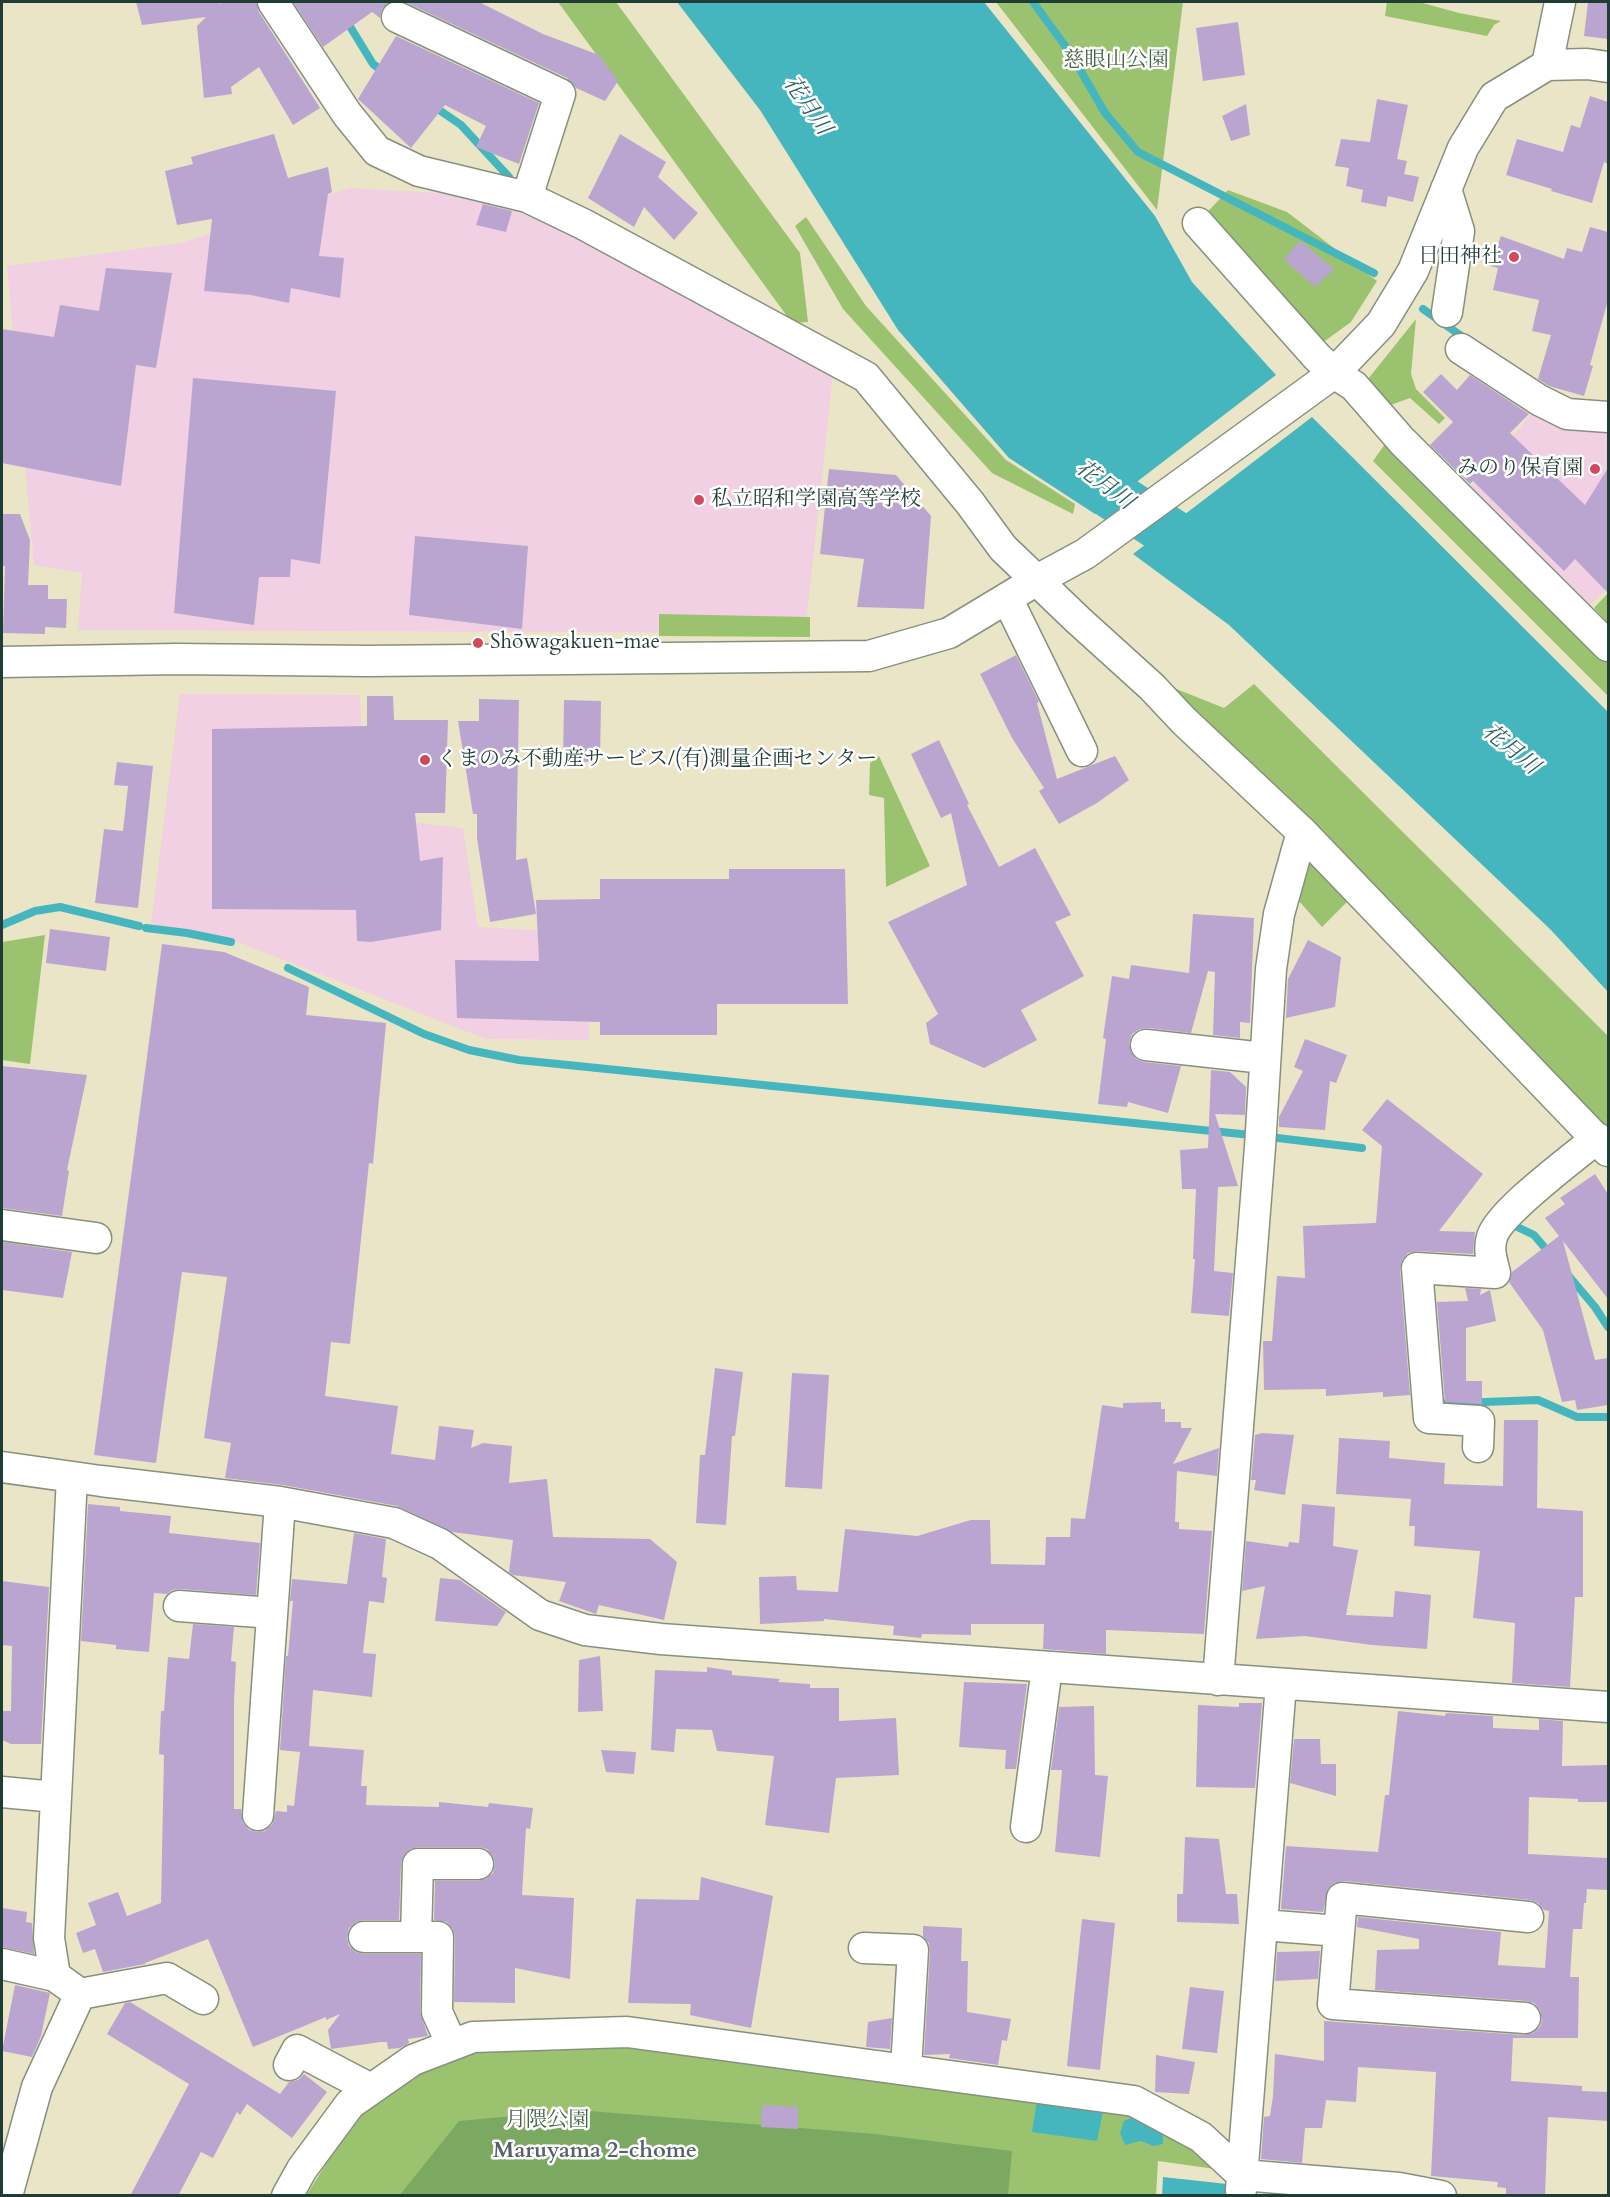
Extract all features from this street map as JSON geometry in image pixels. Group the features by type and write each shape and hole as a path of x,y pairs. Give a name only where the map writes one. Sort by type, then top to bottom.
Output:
{"street":[{"path":"273,2 347,114 377,151 418,171 527,197 583,224 866,377 970,503 1000,545 1302,832 1603,1145 1520,1202 1493,1233 1489,1250 1495,1273 1417,1268 1429,1418 1479,1421 1478,1447"},
{"path":"1547,66 1560,2"},
{"path":"397,17 560,94 527,197"},
{"path":"2,662 869,656 949,633 1038,579 1085,554 1334,373 1381,324 1413,271 1463,148 1494,97 1547,66 1587,64 1608,67"},
{"path":"1446,189 1459,231 1447,312"},
{"path":"1198,223 1317,357 1334,373 1354,386 1402,441 1608,646"},
{"path":"1461,349 1539,400 1567,414 1608,417"},
{"path":"1007,598 1082,751"},
{"path":"1218,1680 1260,1147 1271,969 1279,914 1302,832"},
{"path":"1146,1045 1264,1059"},
{"path":"2,1226 96,1238"},
{"path":"2,1467 280,1502 394,1523 440,1544 540,1615 585,1630 661,1639 1608,1707"},
{"path":"55,1976 50,1938 72,1477"},
{"path":"258,1815 280,1502"},
{"path":"179,1606 272,1613"},
{"path":"1026,1827 1047,1667"},
{"path":"1241,2185 1281,1684"},
{"path":"2,1792 56,1797"},
{"path":"416,1937 418,1864 478,1864"},
{"path":"1525,2018 1333,2004 1342,1898 1528,1917"},
{"path":"1262,1925 1339,1931"},
{"path":"364,1937 438,1937 437,2012 452,2044"},
{"path":"864,1948 913,1950 906,2069"},
{"path":"2,1964 55,1976 80,1994 167,1978 203,1999"},
{"path":"7,2196 11,2143 80,1994"},
{"path":"287,2196 302,2169 350,2104 413,2060 473,2037 627,2032 1134,2100 1201,2137 1241,2185 1441,2196"},
{"path":"289,2065 297,2050 371,2089"}],"shaded area":[{"path":"350,188 473,195 622,251 835,355 805,633 78,630 82,573 34,565 7,266 181,243"},
{"path":"1537,407 1608,422 1608,588 1590,605 1464,496"},
{"path":"180,694 360,695 365,817 463,828 478,927 588,933 589,1040 486,1039 225,937 151,925"}],"green space":[{"path":"558,2 616,2 800,253 808,322 792,323"},
{"name":"慈眼山公園","path":"996,2 1183,2 1157,210"},
{"path":"1387,2 1419,2 1501,21 1494,25 1487,36 1385,16"},
{"path":"1228,190 1287,212 1377,281 1351,322 1318,346 1202,218"},
{"path":"806,217 866,306 1006,460 1075,504 1073,514 992,473 843,309 795,226"},
{"path":"1416,319 1411,374 1416,389 1445,418 1439,424 1410,398 1385,407 1364,384"},
{"path":"1385,444 1608,663 1608,696 1373,461"},
{"path":"1608,593 1608,623 1594,608"},
{"path":"659,614 810,617 810,637 659,636"},
{"path":"1254,684 1608,1036 1608,1139 1411,929 1174,688 1224,708"},
{"path":"879,756 930,866 886,887 884,798 869,795 870,763"},
{"path":"1303,837 1356,893 1322,927 1298,900"},
{"path":"45,935 30,1064 2,1060 2,942"},
{"name":"月隈公園","path":"638,2045 1132,2108 1193,2141 1222,2170 1158,2161 1156,2196 306,2196 350,2125 392,2088 454,2054 527,2046"},
{"path":"577,2110 875,2134 1012,2151 1008,2195 399,2196 459,2121"}],"water":[{"path":"677,2 984,2 1155,216 1192,282 1276,375 1095,514 1009,458 898,330 760,110"},
{"path":"1312,417 1608,712 1608,992 1551,930 1229,625 1133,554"},
{"path":"1038,2093 1105,2101 1097,2141 1032,2132"},
{"path":"1137,2115 1147,2125 1163,2131 1163,2144 1153,2146 1141,2141 1125,2145 1120,2133 1124,2121"},
{"path":"1163,2177 1227,2184 1226,2195 1162,2196"}],"building":[{"path":"136,2 220,2 220,4 223,2 256,2 259,12 320,108 293,125 259,67 231,87 232,94 204,98 197,26 206,17 142,25"},
{"path":"293,2 391,2 382,9 380,18 372,12 323,47"},
{"path":"405,2 479,2 543,34 599,55 618,81 605,101 576,88 567,78"},
{"path":"1588,2 1608,2 1608,39 1584,36"},
{"path":"1238,22 1245,75 1203,81 1196,28"},
{"path":"396,36 539,103 519,164 476,147 486,126 445,105 411,148 358,99"},
{"path":"1590,96 1608,102 1608,164 1604,162 1592,203 1506,175 1517,139 1563,152 1571,125 1580,128"},
{"path":"1377,99 1408,105 1397,159 1407,161 1404,174 1419,177 1413,202 1388,196 1386,207 1361,202 1363,190 1346,186 1349,168 1335,166 1341,139 1370,142"},
{"path":"1246,104 1250,135 1231,141 1222,116"},
{"path":"274,134 288,178 328,167 332,192 328,194 319,256 344,258 340,298 291,288 289,303 251,295 204,291 212,219 177,225 165,171 193,164 191,157"},
{"path":"620,134 666,162 658,177 698,213 674,240 644,207 634,227 588,198"},
{"path":"483,204 512,211 506,232 476,225"},
{"path":"1590,227 1608,232 1608,300 1584,396 1549,386 1538,379 1551,335 1532,331 1539,300 1493,290 1498,268 1490,266 1501,236 1564,259 1567,248 1582,252"},
{"path":"1300,241 1334,269 1315,287 1284,259"},
{"path":"106,268 172,273 156,368 136,365 121,486 2,463 2,329 54,337 60,305 99,311"},
{"path":"1441,374 1457,390 1470,375 1529,414 1510,433 1585,505 1608,468 1608,593 1575,559 1564,571 1473,481 1470,484 1430,445 1453,422 1423,392"},
{"path":"193,378 336,391 320,564 291,559 290,577 259,577 254,625 174,613"},
{"path":"829,469 896,475 931,516 924,609 857,607 864,559 820,554"},
{"path":"2,514 20,514 30,540 28,585 48,585 48,599 67,599 66,628 45,627 45,634 3,633 5,566 2,566"},
{"path":"415,536 528,546 522,629 409,615"},
{"path":"1016,655 1039,702 1037,703 1057,779 1115,756 1129,780 1097,803 1059,824 1039,791 1044,788 1012,738 980,674"},
{"path":"367,696 393,696 394,720 448,720 445,813 415,813 420,861 443,857 441,930 371,942 357,941 356,910 212,909 212,729 367,726"},
{"path":"479,699 519,700 516,860 527,858 536,914 490,922 477,838 477,814 473,814 458,721 479,721"},
{"path":"564,700 601,701 600,762 563,761"},
{"path":"939,740 969,804 967,805 999,867 1035,848 1071,915 1055,922 1084,976 1021,1010 1037,1040 984,1068 930,1044 926,1023 938,1014 888,922 967,885 951,813 941,818 911,754"},
{"path":"117,762 153,766 138,908 95,903 104,829 123,831 128,786 114,785"},
{"path":"729,869 845,869 848,1004 717,1004 717,1035 600,1035 600,1022 457,1018 455,960 539,961 536,900 600,899 600,879 729,879"},
{"path":"1193,914 1254,918 1250,1023 1240,1022 1240,1038 1213,1035 1215,972 1208,971 1191,1033 1140,1029 1132,1034 1129,1043 1136,1059 1181,1066 1168,1113 1128,1102 1127,1107 1098,1104 1106,1039 1103,1038 1112,976 1129,979 1131,965 1189,973"},
{"path":"50,929 110,937 106,971 46,963"},
{"path":"1308,940 1341,957 1335,1007 1286,1018 1288,979"},
{"path":"162,944 224,952 309,987 306,1015 386,1023 373,1164 369,1163 350,1344 331,1342 325,1396 398,1406 391,1454 435,1460 439,1426 474,1430 471,1448 483,1443 512,1446 509,1483 547,1479 553,1537 650,1539 677,1562 664,1620 599,1605 596,1614 559,1601 566,1582 513,1575 509,1572 513,1540 452,1532 397,1506 283,1485 225,1478 231,1443 204,1438 227,1277 182,1272 156,1463 94,1455"},
{"path":"1305,1039 1347,1055 1336,1083 1330,1081 1325,1130 1279,1127 1279,1117 1303,1071 1294,1067"},
{"path":"2,1066 87,1075 67,1170 69,1171 62,1216 2,1208"},
{"path":"1211,1070 1230,1072 1246,1087 1245,1115 1215,1114 1238,1186 1218,1187 1214,1271 1233,1273 1229,1316 1191,1313 1195,1259 1193,1259 1196,1189 1182,1189 1180,1150 1208,1148"},
{"path":"1387,1099 1483,1174 1439,1231 1475,1232 1473,1254 1417,1251 1408,1253 1402,1260 1400,1269 1410,1395 1383,1397 1383,1392 1326,1396 1326,1389 1264,1390 1263,1341 1272,1341 1277,1276 1305,1278 1303,1226 1376,1223 1382,1146 1362,1130"},
{"path":"1595,1174 1608,1194 1608,1299 1563,1241 1595,1360 1608,1358 1608,1405 1577,1410 1575,1400 1562,1402 1543,1330 1509,1282 1512,1272 1559,1236 1545,1218 1565,1204 1560,1198"},
{"path":"2,1242 72,1252 63,1298 2,1290"},
{"path":"1465,1288 1481,1289 1480,1295 1490,1290 1496,1321 1466,1328 1466,1381 1482,1381 1482,1404 1445,1402 1437,1302 1468,1301"},
{"path":"715,1368 743,1372 735,1436 732,1436 726,1525 696,1523 700,1455 705,1455"},
{"path":"792,1373 829,1375 822,1489 785,1487"},
{"path":"1161,1402 1161,1409 1165,1409 1165,1422 1181,1422 1181,1428 1192,1428 1173,1464 1219,1448 1217,1476 1177,1471 1175,1522 1179,1522 1179,1529 1212,1531 1204,1634 1106,1630 1106,1654 1043,1649 1044,1624 971,1624 971,1635 922,1634 921,1638 893,1635 894,1626 824,1619 824,1621 760,1624 759,1577 796,1576 797,1590 838,1592 845,1529 917,1536 971,1520 990,1520 991,1564 1045,1565 1046,1537 1070,1537 1071,1518 1085,1519 1102,1405 1123,1408 1123,1403"},
{"path":"1504,1420 1538,1420 1537,1508 1583,1511 1583,1597 1575,1597 1570,1687 1512,1683 1515,1623 1473,1618 1480,1551 1414,1546 1415,1526 1409,1526 1411,1499 1336,1494 1339,1438 1390,1441 1389,1458 1445,1463 1444,1484 1503,1486"},
{"path":"1262,1433 1294,1435 1285,1495 1254,1490 1256,1480 1251,1480 1255,1435"},
{"path":"88,1504 120,1507 120,1511 171,1516 169,1533 260,1543 256,1595 180,1589 172,1590 167,1594 154,1593 149,1652 116,1649 116,1645 81,1641"},
{"path":"1302,1504 1335,1507 1333,1546 1358,1550 1346,1615 1393,1617 1395,1591 1431,1595 1427,1649 1372,1645 1305,1636 1256,1639 1265,1586 1242,1591 1246,1541 1288,1547 1289,1542 1299,1543"},
{"path":"354,1533 386,1539 382,1577 387,1578 384,1603 369,1601 363,1653 376,1654 372,1697 313,1690 309,1746 364,1750 361,1786 367,1786 366,1805 439,1807 439,1802 488,1807 489,1803 533,1808 530,1829 526,1828 522,1895 574,1898 570,1979 515,1968 515,2003 454,2002 455,1937 453,1929 447,1922 434,1920 435,1881 486,1879 493,1873 495,1863 487,1849 479,1847 417,1847 410,1849 404,1855 401,1863 399,1920 356,1922 349,1928 347,1938 349,1946 363,1954 421,1954 420,2012 428,2036 408,2039 409,2043 400,2048 388,2049 387,2042 381,2042 331,2049 328,2030 340,2014 326,2020 326,2017 253,2047 208,1939 145,1964 103,1972 95,1949 83,1953 76,1933 96,1925 88,1903 118,1892 127,1916 161,1903 164,1755 159,1754 161,1711 164,1711 168,1657 189,1659 193,1624 234,1627 231,1661 236,1662 234,1809 241,1809 243,1823 249,1830 257,1832 265,1831 272,1825 276,1811 287,1812 287,1805 294,1806 300,1752 280,1750 286,1656 288,1656 293,1601 290,1601 292,1579 347,1584"},
{"path":"440,1578 460,1580 506,1612 497,1626 435,1621"},
{"path":"2,1581 49,1587 41,1744 11,1744 2,1740 2,1711 11,1711 12,1646 2,1645"},
{"path":"600,1656 603,1711 578,1712 579,1660"},
{"path":"707,1667 732,1671 732,1675 810,1684 810,1688 839,1688 839,1721 896,1718 899,1775 836,1778 829,1833 765,1825 774,1756 717,1751 712,1730 676,1729 674,1752 651,1750 655,1670 707,1672"},
{"path":"964,1682 1027,1684 1016,1769 1005,1769 1006,1750 959,1747"},
{"path":"1239,1703 1262,1703 1255,1788 1196,1787 1198,1705 1239,1707"},
{"path":"1094,1706 1095,1775 1108,1776 1100,1857 1055,1852 1062,1770 1051,1770 1059,1707"},
{"path":"1398,1711 1445,1716 1446,1713 1493,1716 1493,1728 1539,1730 1539,1719 1563,1721 1562,1766 1608,1765 1608,1802 1578,1802 1578,1799 1529,1797 1528,1854 1608,1858 1608,1890 1587,1889 1582,1929 1573,1929 1570,1977 1579,1977 1578,2038 1513,2038 1511,2081 1582,2086 1582,2091 1608,2092 1608,2121 1548,2117 1545,2196 1506,2195 1506,2188 1497,2187 1498,2182 1431,2176 1436,2072 1358,2067 1356,2102 1326,2100 1322,2128 1305,2128 1302,2163 1261,2159 1264,2117 1270,2116 1273,2096 1275,2054 1324,2061 1324,2021 1524,2035 1533,2033 1540,2027 1542,2020 1540,2010 1534,2003 1526,2001 1375,1990 1377,1950 1419,1949 1419,1939 1357,1927 1358,1917 1501,1932 1498,1965 1545,1968 1549,1911 1544,1910 1538,1903 1530,1900 1344,1881 1334,1883 1328,1889 1323,1912 1281,1909 1286,1846 1378,1852 1385,1795 1389,1795"},
{"path":"1294,1739 1320,1739 1321,1764 1336,1764 1336,1796 1290,1783"},
{"path":"601,1750 636,1752 634,1774 606,1772"},
{"path":"1185,1837 1219,1839 1226,1894 1237,1894 1239,1924 1177,1922 1177,1894 1183,1894"},
{"path":"701,1877 773,1896 751,2028 690,2015 691,2004 628,2003 636,1899 699,1900"},
{"path":"2,1908 27,1912 26,1922 32,1923 34,1954 2,1947"},
{"path":"1082,1919 1115,1923 1100,2070 1067,2066"},
{"path":"923,1926 962,1928 961,1961 968,1961 967,2012 1011,2019 1007,2041 1002,2040 998,2065 949,2058 950,2054 924,2055 930,1951 929,1943 923,1937"},
{"path":"1320,1951 1318,1979 1275,1981 1277,1952"},
{"path":"15,1985 50,1993 41,2036 32,2057 2,2051"},
{"path":"1190,1987 1224,1991 1217,2053 1182,2049"},
{"path":"130,2002 280,2094 289,2082 298,2080 304,2074 327,2092 292,2138 247,2104 240,2115 237,2112 213,2158 201,2152 178,2196 130,2196 189,2084 107,2034 125,2003"},
{"path":"892,2018 890,2049 866,2047 868,2022"},
{"path":"1156,2055 1195,2062 1189,2094 1155,2092"},
{"path":"762,2105 798,2107 798,2129 761,2127"}],"waterway":[{"path":"335,2 373,64 386,74"},
{"path":"1033,2 1071,54 1105,113 1138,152 1374,273"},
{"path":"432,105 461,125 509,177"},
{"path":"1423,309 1467,340"},
{"name":"花月川","path":"1064,455 1102,488 1221,566"},
{"path":"2,925 35,911 60,907 139,926"},
{"path":"146,928 231,942"},
{"path":"288,968 424,1034 469,1050 519,1060 1251,1135"},
{"path":"1269,1137 1362,1148"},
{"path":"1507,1222 1534,1235 1551,1255"},
{"path":"1567,1274 1595,1307 1608,1327"},
{"path":"1431,1404 1538,1400 1577,1417 1608,1417"}],"place":[{"name":"日田神社","path":"1514,257"},
{"name":"みのり保育園","path":"1595,469"},
{"name":"私立昭和学園高等学校","path":"699,500"},
{"name":"Shōwagakuen-mae","path":"478,643"},
{"name":"くまのみ不動産サービス/(有)測量企画センター","path":"425,760"}],"district":[{"name":"Maruyama 2-chome","path":"595,2152"}]}
